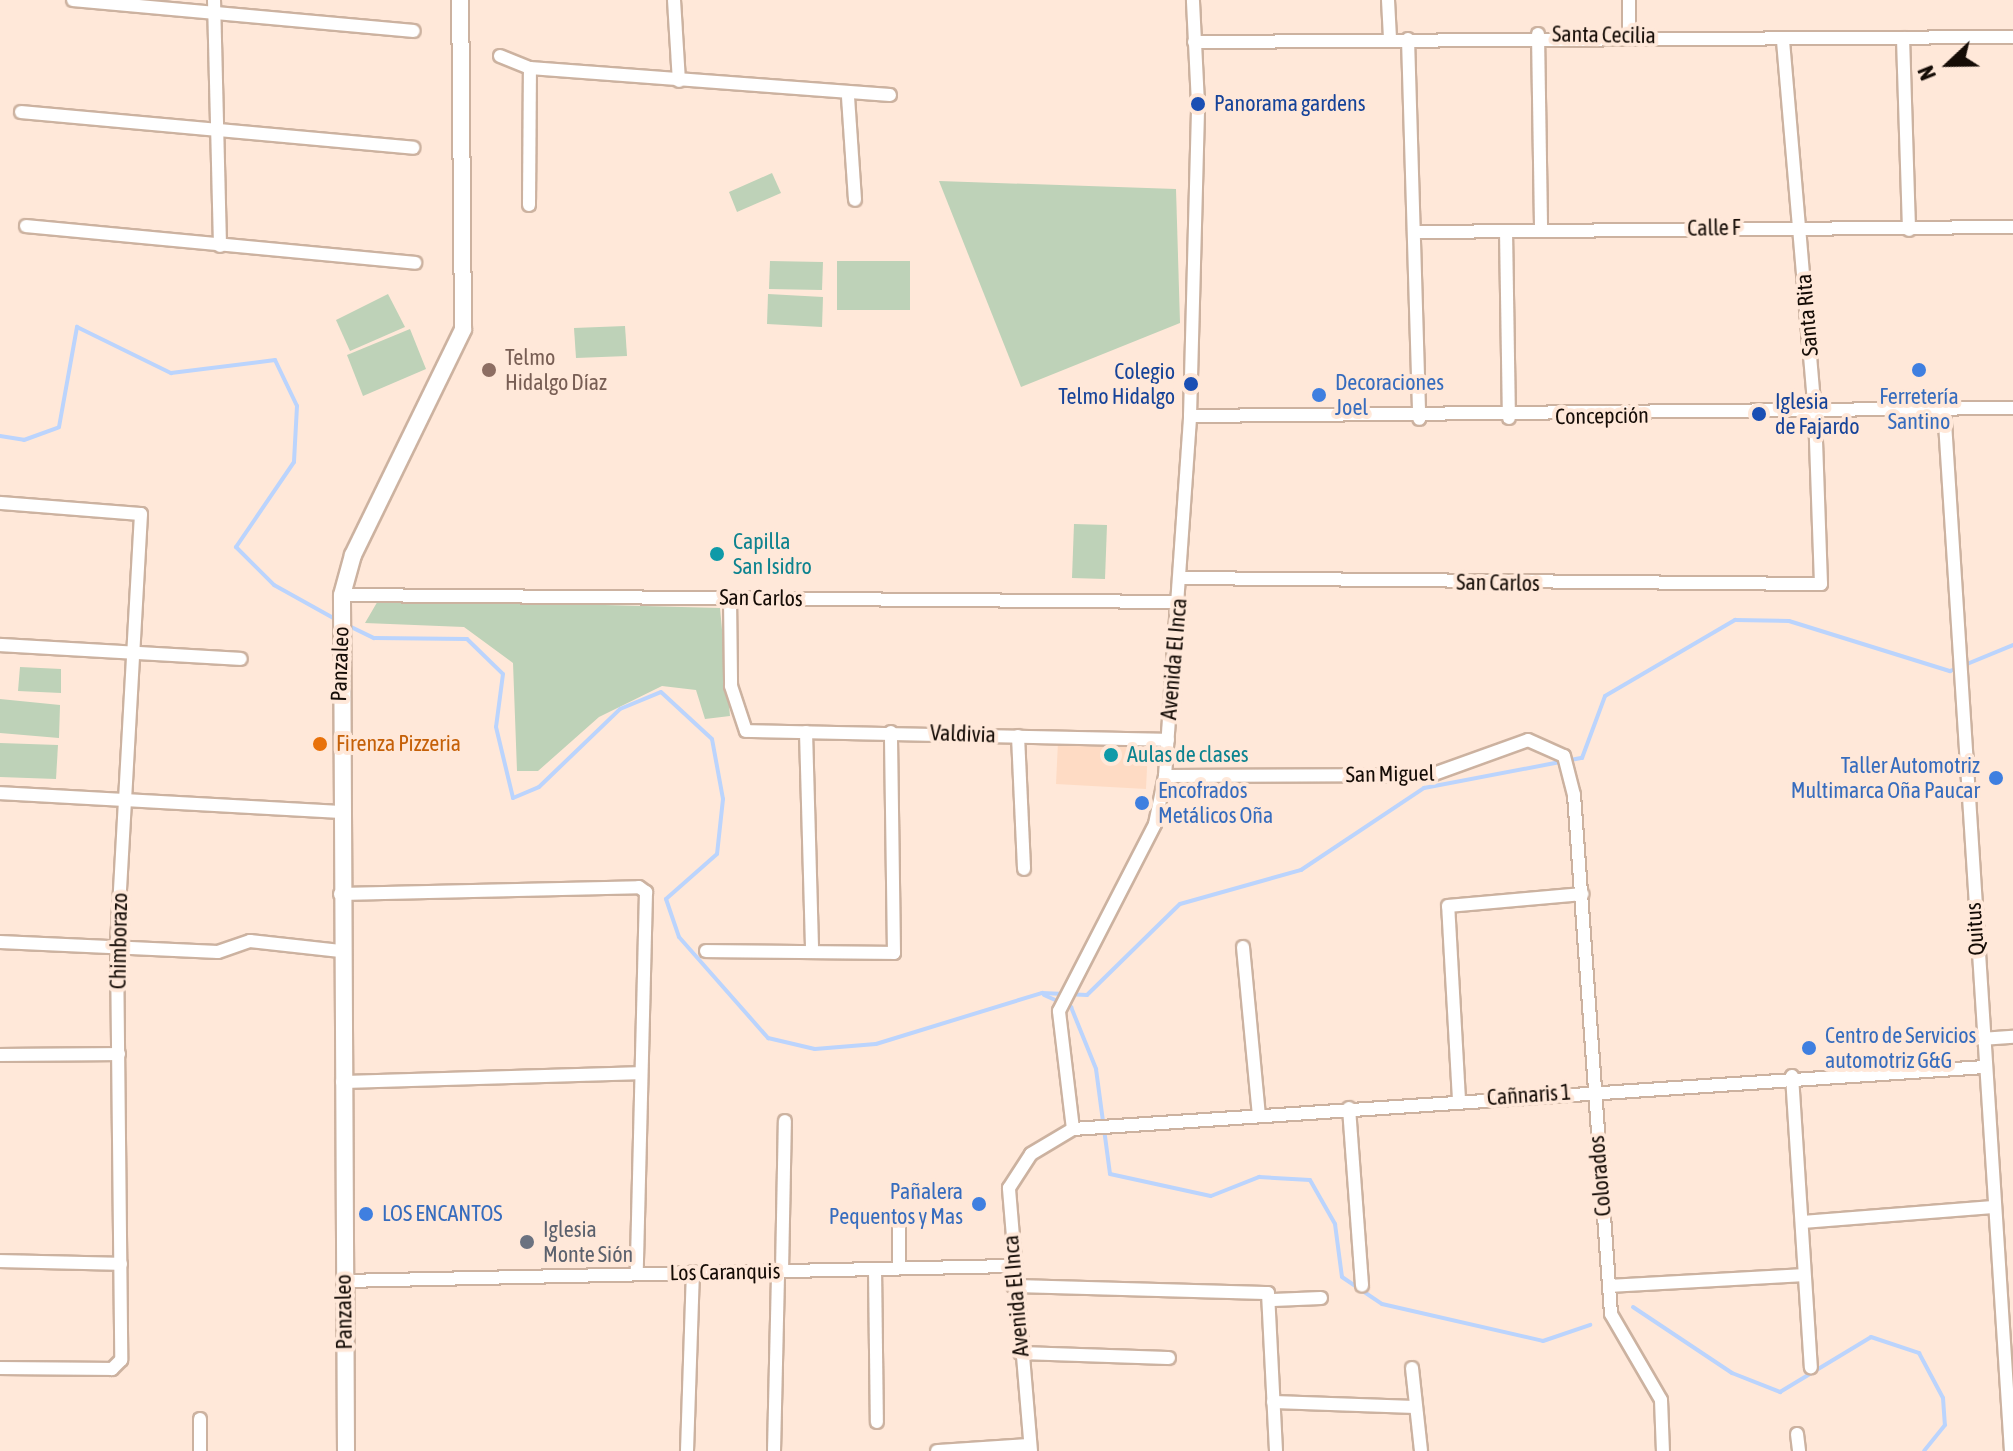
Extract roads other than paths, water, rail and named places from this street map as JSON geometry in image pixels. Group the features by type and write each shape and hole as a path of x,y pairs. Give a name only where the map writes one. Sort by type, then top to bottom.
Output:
{"street":[{"path":"73,0 214,5 414,31"},
{"name":"Panzaleo","path":"346,1451 339,812 342,600 365,531 463,329 460,0"},
{"path":"674,0 679,81"},
{"name":"Avenida El Inca","path":"1031,1448 1010,1266 1011,1177 1031,1154 1073,1129 1059,1011 1155,824 1165,776 1190,416 1193,0"},
{"path":"1388,0 1390,39"},
{"path":"1629,0 1629,35"},
{"path":"214,5 220,246"},
{"path":"1538,34 1541,231"},
{"name":"Santa Cecilia","path":"1194,42 1538,34 1783,39 2013,37"},
{"path":"1903,38 1909,230"},
{"path":"1408,39 1419,419"},
{"name":"Santa Rita","path":"1783,39 1815,414 1824,579 1815,587"},
{"path":"500,56 530,68 848,97 890,95"},
{"path":"529,205 530,68"},
{"path":"848,97 855,200"},
{"path":"21,112 217,126 413,148"},
{"path":"26,226 415,263"},
{"name":"Calle F","path":"1415,232 2013,227"},
{"path":"1506,231 1509,418"},
{"name":"Quitus","path":"1944,407 1981,1039 2011,1451"},
{"name":"Concepción","path":"1190,416 1419,419 2013,408"},
{"name":"Chimborazo","path":"0,503 141,514 131,651 117,948 121,1264 116,1367 0,1368"},
{"name":"San Carlos","path":"1181,578 1815,587"},
{"name":"San Carlos","path":"342,600 730,598 1179,602"},
{"name":"Valdivia","path":"730,598 735,711 746,731 1168,740"},
{"path":"0,645 241,659"},
{"path":"806,732 812,952"},
{"path":"706,951 894,953 891,732"},
{"path":"1018,736 1024,869"},
{"name":"San Miguel","path":"1165,776 1431,775 1528,740 1564,756 1571,770 1574,795"},
{"path":"0,793 339,812"},
{"name":"Colorados","path":"1574,795 1593,1091 1610,1286 1620,1335 1661,1400 1663,1451"},
{"path":"340,894 643,889 637,1273"},
{"path":"1459,1100 1448,906 1582,894"},
{"path":"0,942 218,952 250,941 340,951"},
{"path":"1243,947 1259,1115"},
{"path":"1981,1039 2013,1037"},
{"path":"0,1055 119,1054"},
{"name":"Cañnaris 1","path":"1073,1129 1792,1076 1985,1067"},
{"path":"342,1082 639,1073"},
{"path":"1792,1076 1811,1367"},
{"path":"1349,1108 1362,1286"},
{"path":"774,1451 785,1121"},
{"path":"1802,1222 1993,1207"},
{"path":"899,1227 899,1268"},
{"path":"0,1261 121,1264"},
{"name":"Los Caranquis","path":"344,1281 1010,1266"},
{"path":"875,1269 877,1422"},
{"path":"687,1451 693,1272"},
{"path":"1610,1286 1804,1275"},
{"path":"1013,1286 1321,1298"},
{"path":"1271,1297 1276,1451"},
{"path":"1020,1353 1169,1358"},
{"path":"1412,1368 1421,1451"},
{"path":"1273,1402 1416,1407"},
{"path":"200,1419 200,1451"},
{"path":"1797,1434 1799,1451"},
{"path":"937,1451 1031,1448"}],"waterway":[{"path":"0,436 24,440 59,427 77,327 171,373 275,360 297,406 294,462 236,547 274,585 339,621"},
{"path":"347,625 374,638 467,639 503,674 496,727 513,798 539,787 620,709 661,692 712,739 723,799 717,854 666,899 679,937 768,1038 815,1049 876,1044 1042,993 1087,995 1180,904 1301,870 1424,788 1582,758 1605,696 1735,620 1789,621 1950,671 2013,645"},
{"path":"1044,995 1071,1007 1096,1069 1110,1174 1211,1196 1259,1177 1310,1180 1335,1224 1342,1277 1382,1304 1543,1341 1590,1325"},
{"path":"1633,1307 1732,1373 1780,1392 1871,1337 1919,1353 1943,1398 1945,1425 1924,1451"}],"place":[{"name":"Panorama gardens","path":"1198,104"},
{"name":"Telmo Hidalgo Díaz","path":"489,370"},
{"name":"Ferretería Santino","path":"1919,370"},
{"name":"Colegio Telmo Hidalgo","path":"1191,384"},
{"name":"Decoraciones Joel","path":"1319,395"},
{"name":"Iglesia de Fajardo","path":"1759,414"},
{"name":"Capilla San Isidro","path":"717,554"},
{"name":"Firenza Pizzeria","path":"320,744"},
{"name":"Aulas de clases","path":"1111,755"},
{"name":"Taller Automotriz Multimarca Oña Paucar","path":"1996,778"},
{"name":"Encofrados Metálicos Oña","path":"1142,803"},
{"name":"Centro de Servicios automotriz G&G","path":"1809,1048"},
{"name":"Pañalera Pequentos y Mas","path":"979,1204"},
{"name":"LOS ENCANTOS","path":"366,1214"},
{"name":"Iglesia Monte Sión","path":"527,1242"}]}
